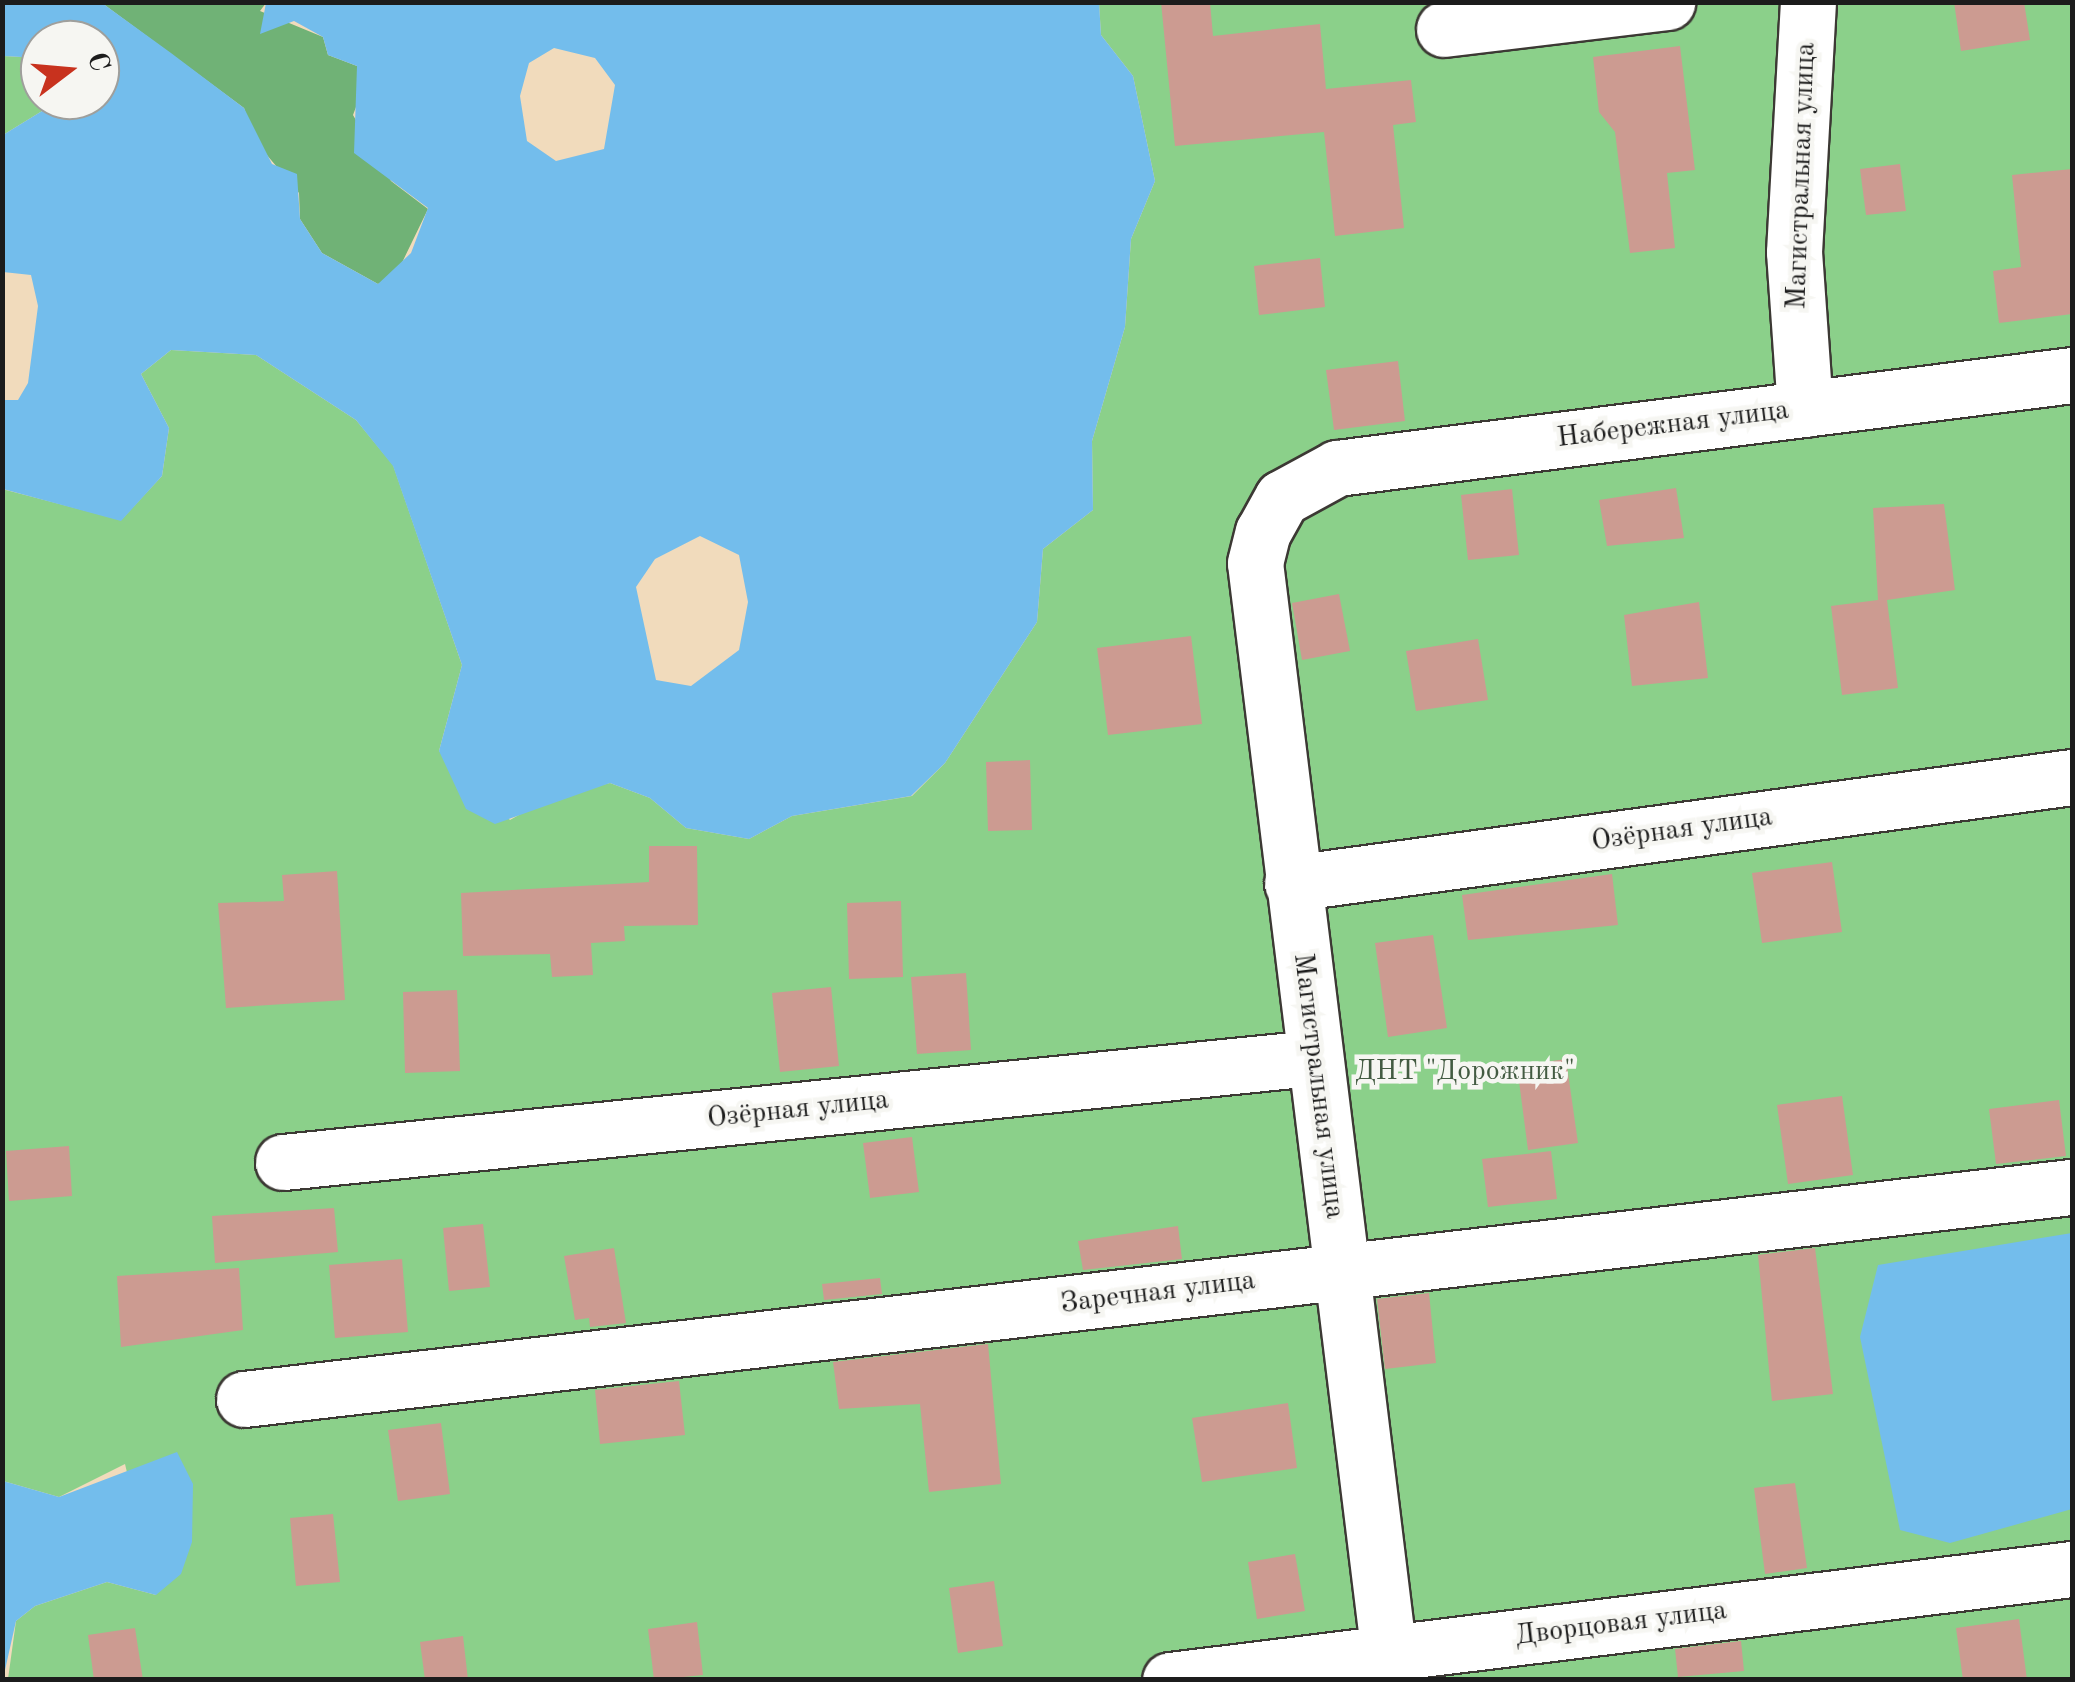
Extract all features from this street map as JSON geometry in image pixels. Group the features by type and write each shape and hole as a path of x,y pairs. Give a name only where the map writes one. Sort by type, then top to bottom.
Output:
{"street":[{"path":"1444,29 1667,2"},
{"name":"Магистральная улица","path":"1805,408 1794,252 1808,2"},
{"name":"Набережная улица","path":"1282,498 1336,468 2072,375"},
{"name":"Магистральная улица","path":"1282,498 1255,563 1390,1666"},
{"name":"Озёрная улица","path":"1292,883 2072,777"},
{"name":"Озёрная улица","path":"283,1162 1313,1058"},
{"name":"Заречная улица","path":"244,1399 2072,1187"},
{"name":"Дворцовая улица","path":"1170,1680 1390,1666 2072,1569"}],"green space":[{"path":"102,3 266,3 260,11 323,37 328,55 357,66 362,91 353,115 391,181 428,209 396,275 378,284 322,253 300,219 299,193 255,141 244,108"},
{"name":"ДНТ \"Дорожник\"","path":"1099,3 2072,3 2072,1679 8,1679 16,1621 35,1606 107,1582 156,1595 125,1464 59,1497 3,1481 2,489 121,520 162,476 169,428 141,374 171,350 256,355 356,420 393,465 462,665 439,751 510,820 549,798 610,783 650,798 686,828 749,839 792,816 912,796 945,763 1037,622 1043,549 1093,510 1092,441 1125,327 1131,239 1155,181 1133,76 1101,35"},
{"path":"3,56 20,57 20,120 27,120 3,135"}],"water":[{"path":"1099,2 1101,35 1133,76 1155,181 1131,239 1125,327 1092,441 1093,510 1043,549 1037,622 945,763 911,796 792,816 749,839 686,828 650,798 610,783 495,824 466,809 439,751 462,665 393,466 356,420 256,355 171,350 141,374 169,428 162,476 121,521 3,489 3,400 18,400 28,383 38,306 31,275 3,272 3,135 27,120 120,120 120,20 20,20 20,57 3,56 3,3 102,3 244,108 272,164 297,174 300,219 322,253 378,284 411,253 428,208 354,153 357,66 328,55 323,37 294,21 260,34 266,3","holes":["554,48 595,58 615,85 604,149 556,161 527,141 520,96 529,63","700,536 739,555 748,602 739,650 691,686 656,680 636,587 655,559"]},
{"path":"2072,1233 2072,1509 1950,1543 1900,1530 1860,1337 1878,1265"},
{"path":"177,1452 193,1484 192,1542 181,1574 156,1595 107,1582 35,1606 16,1621 3,1679 3,1481 59,1497"}],"building":[{"path":"1161,2 1210,2 1213,36 1320,24 1326,89 1411,80 1416,122 1393,125 1404,228 1335,236 1324,132 1175,146"},
{"path":"1954,2 2024,2 2030,40 1961,51"},
{"path":"1680,46 1695,170 1667,173 1675,248 1630,253 1615,132 1599,112 1593,57"},
{"path":"1900,164 1906,211 1866,215 1860,169"},
{"path":"2072,169 2072,314 1999,323 1993,271 2021,267 2012,175"},
{"path":"1320,258 1325,307 1259,315 1254,266"},
{"path":"1398,361 1405,421 1334,430 1326,370"},
{"path":"1676,488 1684,538 1607,546 1599,500"},
{"path":"1512,489 1519,555 1468,560 1461,495"},
{"path":"1944,504 1955,590 1887,600 1898,688 1842,695 1831,606 1878,600 1873,508"},
{"path":"1339,594 1350,651 1302,660 1292,603"},
{"path":"1699,602 1708,678 1632,686 1624,615"},
{"path":"1191,636 1202,724 1108,735 1097,648"},
{"path":"1478,639 1488,700 1416,711 1406,651"},
{"path":"1030,760 1032,830 988,831 986,762"},
{"path":"649,846 697,846 698,925 624,926 625,941 591,943 593,975 552,977 550,954 463,956 461,893 649,882"},
{"path":"1832,862 1842,932 1762,943 1752,873"},
{"path":"337,871 345,1000 226,1008 218,903 284,901 282,875"},
{"path":"1612,874 1618,925 1468,940 1462,895"},
{"path":"901,901 903,977 849,979 847,903"},
{"path":"1433,935 1447,1028 1388,1037 1375,943"},
{"path":"966,973 971,1050 917,1054 911,977"},
{"path":"831,987 839,1066 780,1072 772,993"},
{"path":"457,990 460,1071 405,1073 403,992"},
{"path":"1566,1059 1578,1143 1528,1150 1517,1066"},
{"path":"1842,1096 1853,1175 1788,1184 1777,1105"},
{"path":"2059,1100 2066,1156 1996,1164 1989,1109"},
{"path":"912,1137 919,1192 870,1198 863,1143"},
{"path":"69,1146 72,1196 9,1201 6,1151"},
{"path":"1551,1151 1557,1199 1488,1207 1482,1159"},
{"path":"334,1208 338,1252 215,1263 212,1216"},
{"path":"483,1224 490,1287 449,1291 443,1228"},
{"path":"1178,1226 1182,1259 1083,1270 1078,1241"},
{"path":"614,1248 626,1323 590,1327 589,1318 575,1320 564,1256"},
{"path":"1815,1248 1833,1394 1772,1401 1758,1255"},
{"path":"402,1259 408,1332 335,1338 329,1265"},
{"path":"239,1268 243,1330 121,1347 117,1276"},
{"path":"880,1278 882,1294 824,1300 822,1284"},
{"path":"1429,1293 1436,1363 1385,1369 1377,1299"},
{"path":"988,1344 1001,1484 929,1492 920,1404 839,1409 833,1362"},
{"path":"679,1381 685,1435 600,1444 595,1390"},
{"path":"1288,1403 1297,1468 1202,1482 1192,1418"},
{"path":"441,1423 450,1494 398,1501 388,1430"},
{"path":"1795,1483 1807,1568 1765,1574 1754,1488"},
{"path":"333,1514 340,1582 296,1586 290,1518"},
{"path":"1295,1554 1305,1611 1257,1619 1248,1562"},
{"path":"994,1581 1003,1646 958,1653 949,1588"},
{"path":"2019,1619 2027,1680 1963,1680 1956,1628"},
{"path":"697,1622 703,1675 654,1680 648,1629"},
{"path":"135,1628 143,1680 94,1680 88,1635"},
{"path":"463,1636 468,1680 425,1680 420,1642"},
{"path":"1741,1641 1744,1671 1678,1677 1675,1649"}]}
